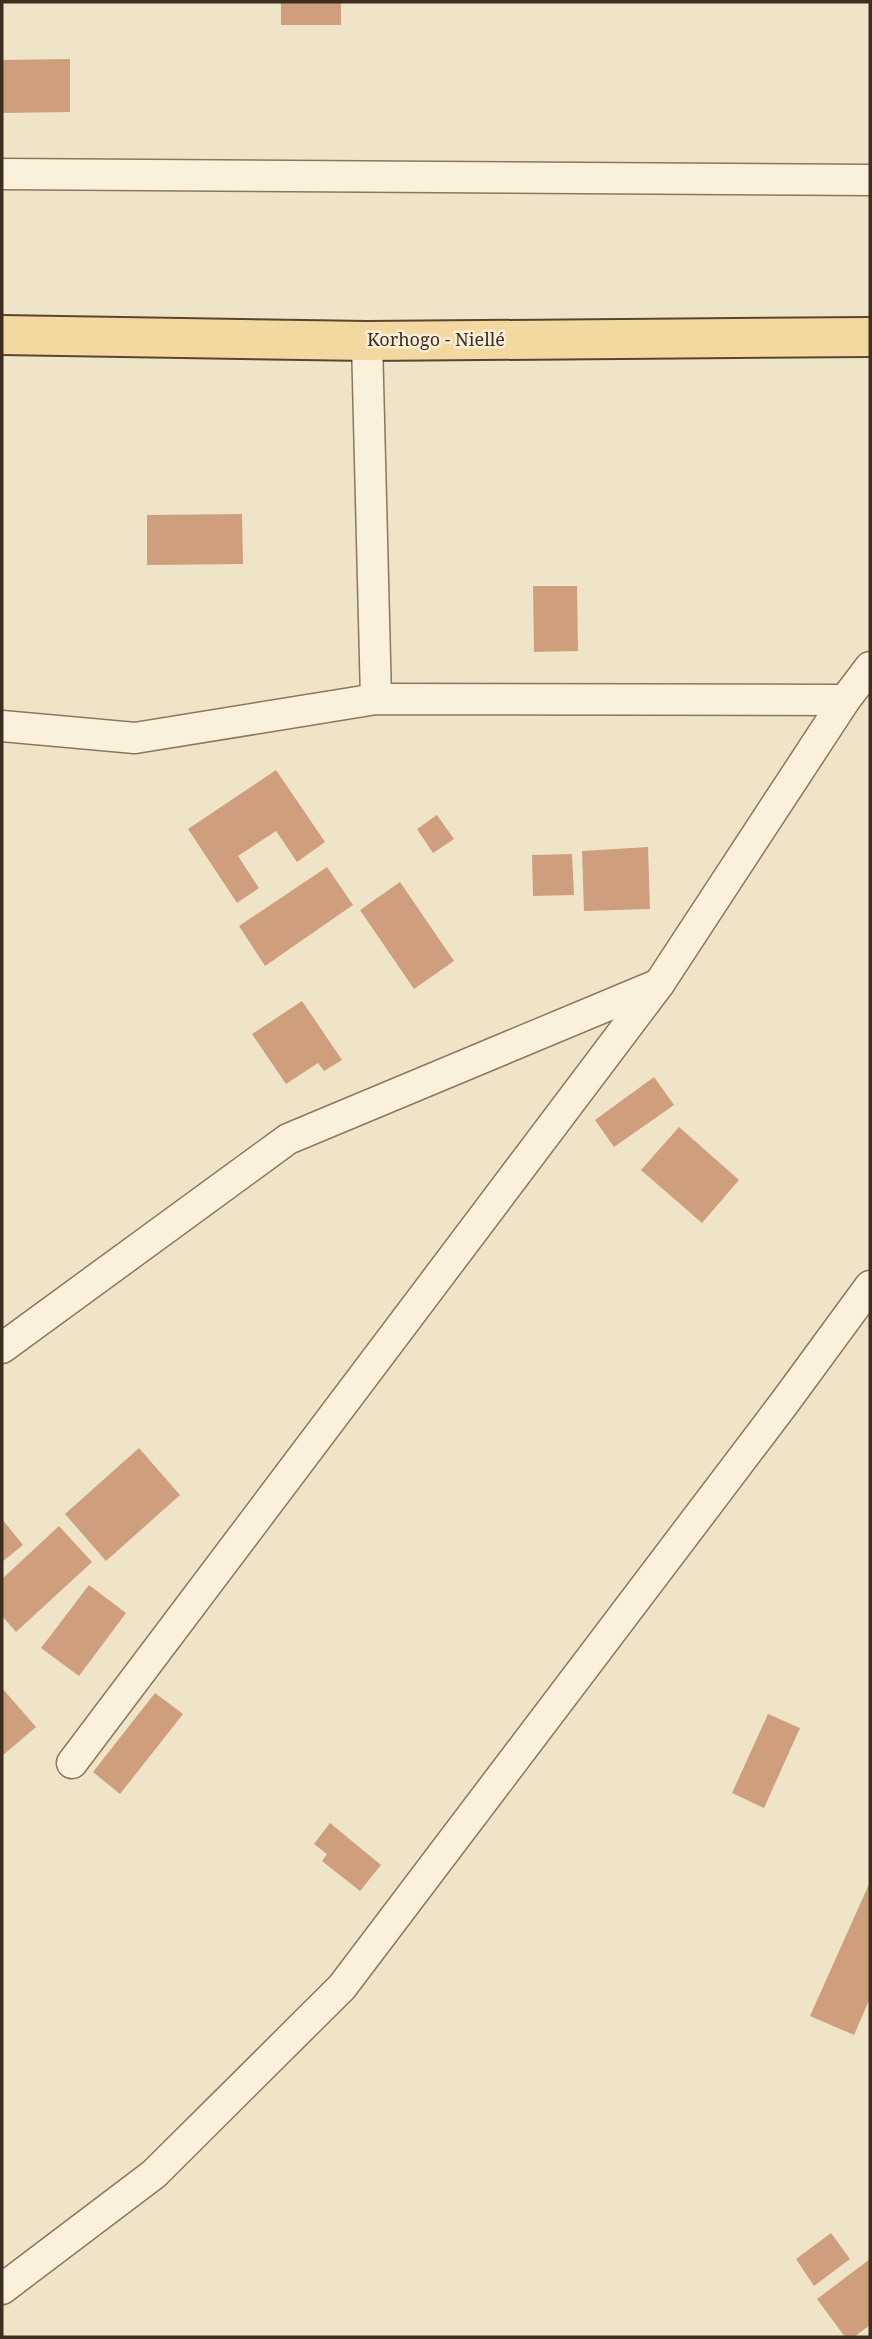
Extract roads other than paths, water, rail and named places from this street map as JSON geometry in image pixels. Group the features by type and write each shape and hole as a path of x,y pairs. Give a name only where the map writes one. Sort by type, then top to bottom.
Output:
{"main road":[{"name":"Korhogo - Niellé","path":"2,335 367,341 870,337"}],"street":[{"path":"2,174 870,180"},
{"path":"367,341 376,699"},
{"path":"72,1763 659,984 845,700 870,667"},
{"path":"2,726 135,738 376,699 845,700"},
{"path":"2,1348 288,1139 659,984"},
{"path":"2,2289 153,2174 342,1987 870,1286"}]}
